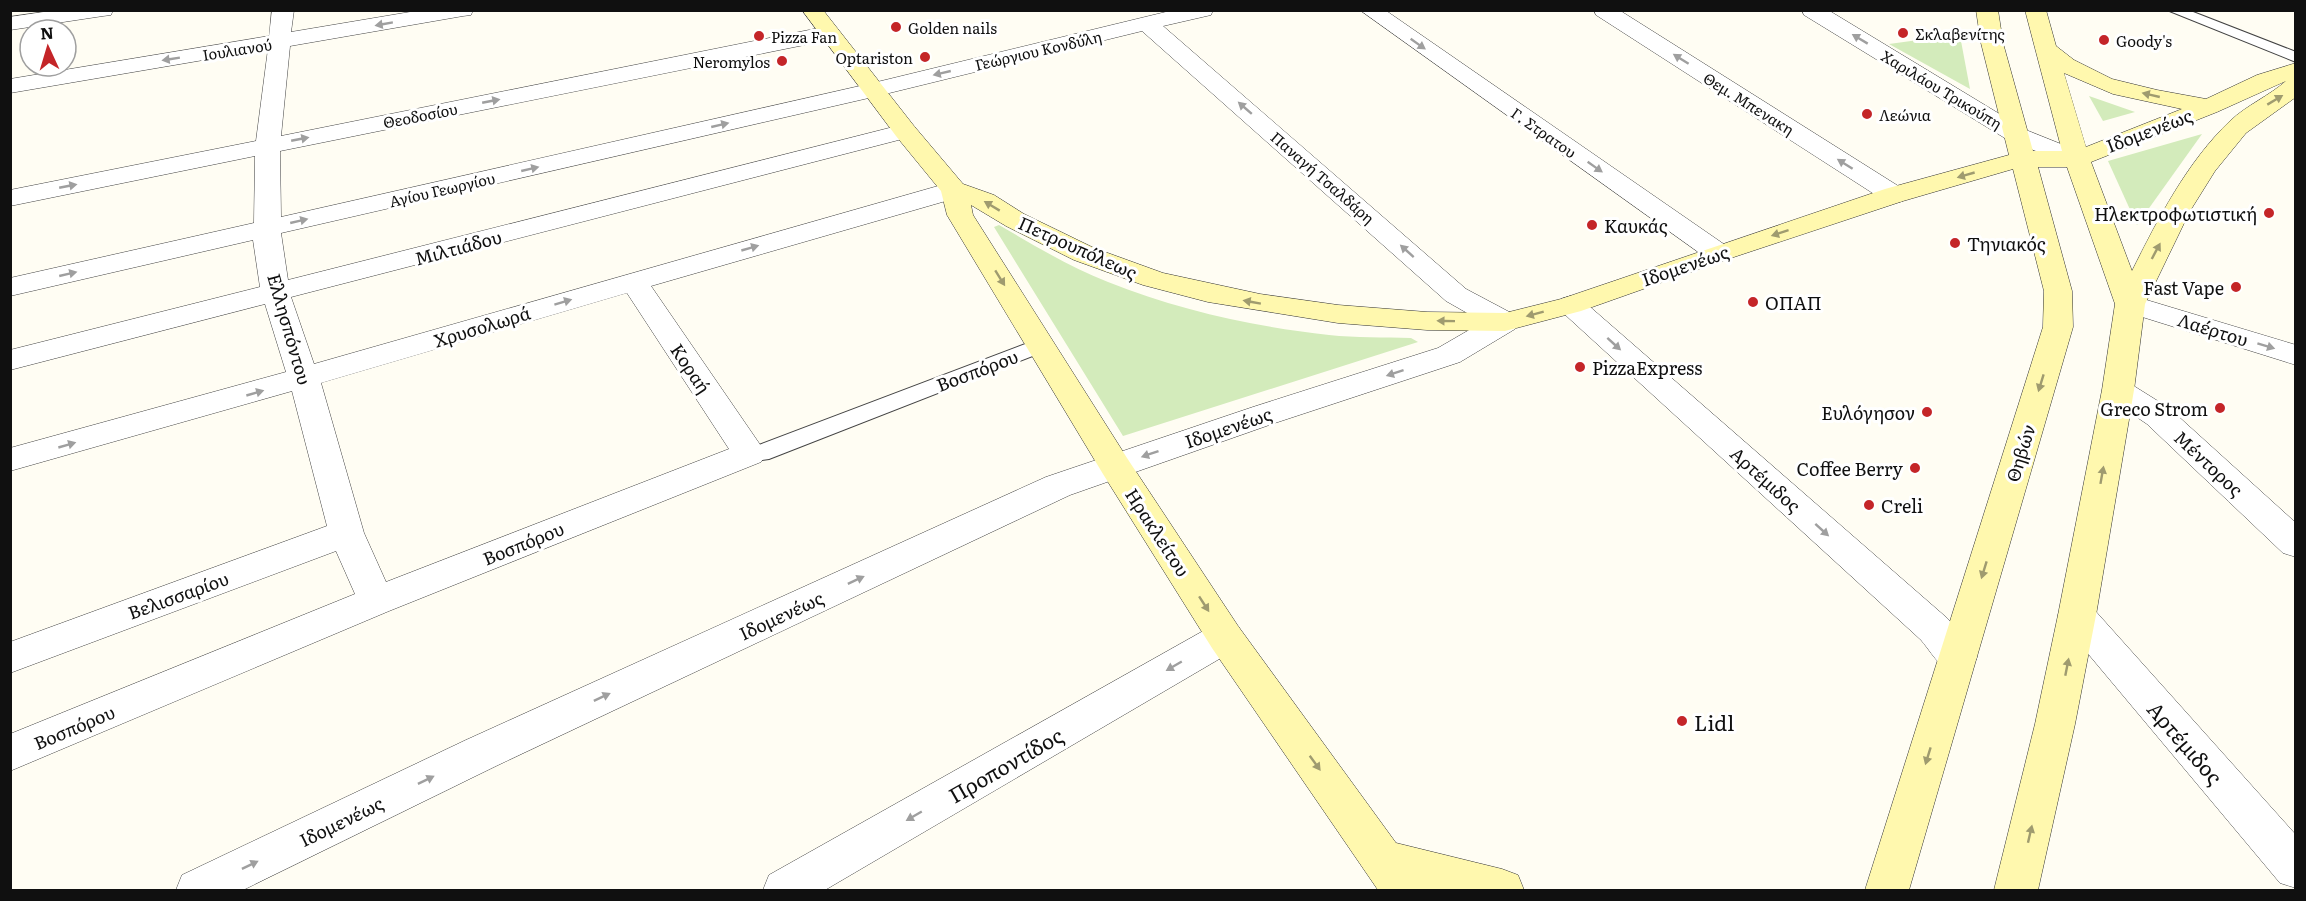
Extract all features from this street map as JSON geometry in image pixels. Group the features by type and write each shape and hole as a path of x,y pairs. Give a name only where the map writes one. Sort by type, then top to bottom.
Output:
{"main road":[{"path":"812,10 904,131 954,190"},
{"name":"Θηβών","path":"1887,891 2058,327 2058,291 1992,44 1987,10"},
{"path":"2035,10 2077,159 2130,304"},
{"path":"2047,50 2074,70 2095,79 2133,91 2209,107"},
{"name":"Ιδομενέως","path":"1504,322 1571,305 1718,253 1894,195 2020,147 2077,159 2209,107 2265,80 2295,70"},
{"path":"2016,891 2055,724 2077,615 2118,390 2130,304 2155,253 2213,156 2238,127 2259,109 2287,93 2295,84"},
{"name":"Πετρουπόλεως","path":"954,190 985,201 1016,220 1084,254 1153,279 1208,293 1338,314 1427,321 1504,322"},
{"name":"Ηρακλείτου","path":"954,190 960,215 1115,466 1225,637 1388,880 1502,891"}],"street":[{"path":"10,24 103,10"},
{"name":"Ελλησπόντου","path":"283,10 268,146 267,229 276,294 304,379 346,533 376,601"},
{"name":"Ιουλιανού","path":"10,86 463,10"},
{"name":"Γεώργιου Κονδύλη","path":"873,90 1203,10"},
{"name":"Γ. Στρατου","path":"1370,10 1718,253"},
{"name":"Θεμ. Μπενακη","path":"1604,10 1894,195"},
{"name":"Χαριλάου Τρικούπη","path":"1812,10 2020,147"},
{"name":"Παναγή Τσαλδάρη","path":"1148,24 1456,295 1504,322"},
{"name":"Θεοδοσίου","path":"10,198 829,33"},
{"name":"Αγίου Γεωργίου","path":"10,287 873,90"},
{"name":"Μιλτιάδου","path":"10,360 276,294 904,131"},
{"name":"Χρυσολωρά","path":"10,460 304,379 633,281 954,190"},
{"name":"Κοραή","path":"633,281 749,454"},
{"name":"Λαέρτου","path":"2130,304 2295,355"},
{"name":"Αρτέμιδος","path":"1571,305 1934,629 1958,657"},
{"name":"Ιδομενέως","path":"198,891 503,743 1058,486 1449,355 1504,322"},
{"name":"Μέντορος","path":"2118,390 2158,416 2295,544"},
{"name":"Βοσπόρου","path":"10,753 376,601 749,454"},
{"name":"Βελισσαρίου","path":"10,658 346,533"},
{"name":"Αρτέμιδος","path":"2077,615 2295,868"},
{"name":"Προποντίδος","path":"785,891 1225,637"}],"lane":[{"path":"2174,10 2295,58"},
{"name":"Βοσπόρου","path":"749,454 761,453 1041,345"}],"green space":[{"path":"1933,38 1961,41 1970,89 1889,44"},
{"path":"2089,96 2135,112 2103,121"},
{"path":"2202,134 2137,225 2108,161"},
{"path":"999,225 1094,276 1189,309 1301,332 1349,337 1411,338 1418,342 1123,436 994,227"}],"place":[{"name":"Golden nails","path":"896,27"},
{"name":"Σκλαβενίτης","path":"1903,33"},
{"name":"Pizza Fan","path":"759,36"},
{"name":"Goody's","path":"2104,40"},
{"name":"Optariston","path":"925,57"},
{"name":"Neromylos","path":"782,61"},
{"name":"Λεώνια","path":"1867,114"},
{"name":"Ηλεκτροφωτιστική","path":"2269,213"},
{"name":"Καυκάς","path":"1592,225"},
{"name":"Τηνιακός","path":"1955,243"},
{"name":"Fast Vape","path":"2236,287"},
{"name":"ΟΠΑΠ","path":"1753,302"},
{"name":"PizzaExpress","path":"1580,367"},
{"name":"Greco Strom","path":"2220,408"},
{"name":"Ευλόγησον","path":"1927,412"},
{"name":"Coffee Berry","path":"1915,468"},
{"name":"Creli","path":"1869,505"},
{"name":"Lidl","path":"1682,721"}]}
